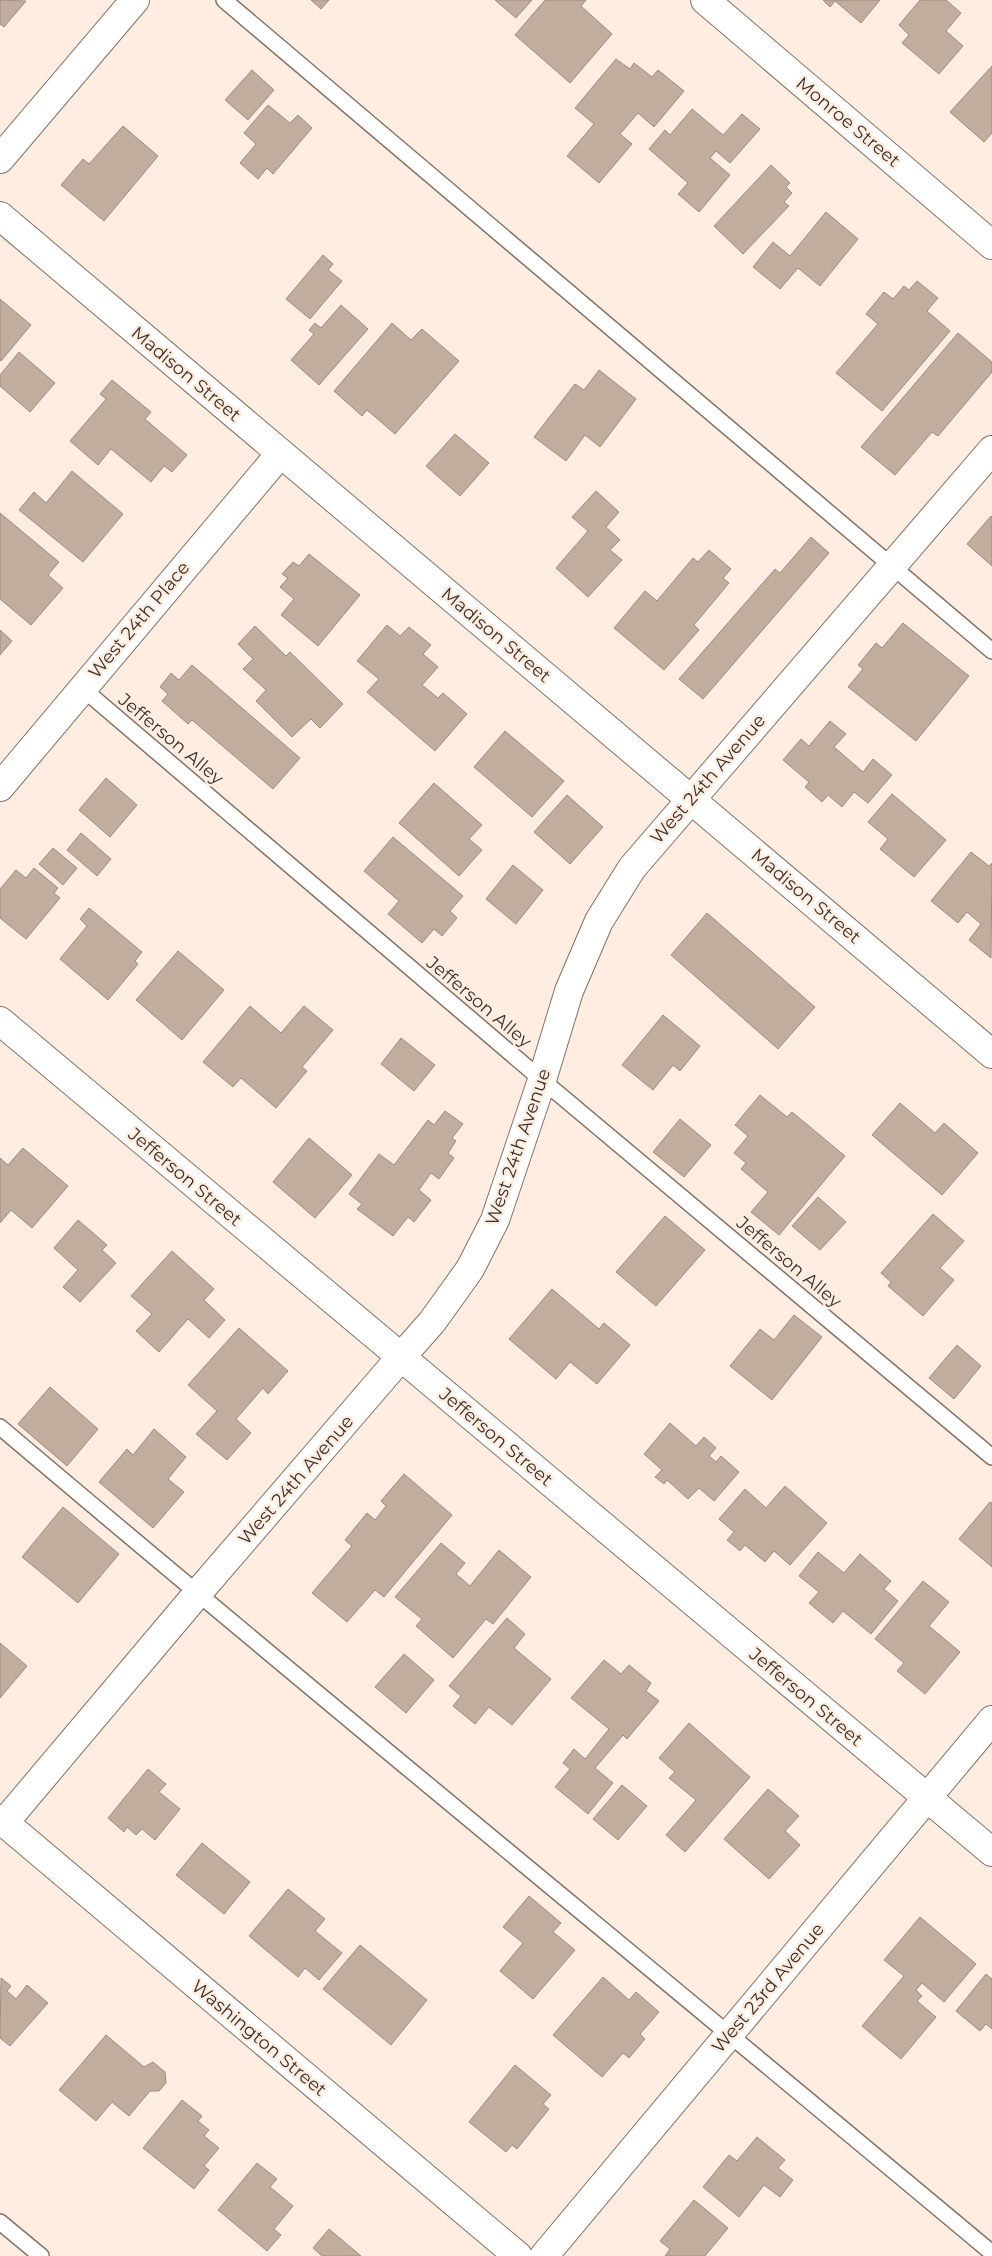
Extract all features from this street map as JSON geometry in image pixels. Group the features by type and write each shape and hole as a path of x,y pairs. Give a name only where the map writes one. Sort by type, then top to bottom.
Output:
{"street":[{"path":"0,159 135,0"},
{"name":"Monroe Street","path":"704,0 992,244"},
{"name":"Madison Street","path":"0,216 992,1054"},
{"name":"West 24th Avenue","path":"2,1821 432,1322 470,1269 495,1220 542,1080 569,991 599,921 632,868 890,566 992,450"},
{"name":"West 24th Place","path":"0,787 280,454"},
{"name":"Jefferson Street","path":"0,1021 992,1852"},
{"name":"West 23rd Avenue","path":"544,2256 992,1720"},
{"name":"Washington Street","path":"2,1821 518,2256"}],"lane":[{"path":"224,0 992,651"},
{"name":"Jefferson Alley","path":"82,688 542,1080 992,1457"},
{"path":"0,1426 197,1594 992,2253"},
{"path":"0,2222 41,2256"}],"building":[{"path":"0,0 26,1 4,27 0,24"},
{"path":"311,0 329,0 321,9"},
{"path":"495,0 532,0 516,18"},
{"path":"545,0 586,0 581,6 612,34 570,83 515,35"},
{"path":"823,0 880,0 861,23 835,1 830,7"},
{"path":"920,0 946,0 961,13 946,31 963,46 939,74 902,43 909,35 899,25"},
{"path":"616,59 630,69 634,63 652,77 658,70 684,91 654,127 638,113 620,134 632,144 599,183 567,156 594,124 575,108"},
{"path":"992,66 992,133 984,142 950,112"},
{"path":"252,70 274,90 248,120 225,100"},
{"path":"268,105 290,123 298,115 312,128 273,174 267,168 258,179 240,163 256,144 244,133"},
{"path":"692,109 723,135 742,114 760,129 730,163 716,151 710,158 730,175 699,212 678,194 688,183 649,149 665,130 670,135"},
{"path":"123,126 158,156 104,221 61,185 83,159 89,164"},
{"path":"771,165 790,183 786,187 792,193 784,202 789,206 743,254 714,226"},
{"path":"826,212 858,239 820,286 798,268 780,289 753,267 773,242 790,256"},
{"path":"323,255 333,264 328,270 342,281 310,319 286,299"},
{"path":"917,281 938,298 927,311 950,331 882,411 836,373 878,324 866,314 884,292 893,299 904,286 909,290"},
{"path":"0,299 31,325 1,361 0,359"},
{"path":"341,305 368,329 319,385 291,360 314,334 309,330 315,323 321,328"},
{"path":"392,323 411,340 422,329 459,361 395,434 367,410 362,416 334,391"},
{"path":"958,333 992,362 992,372 938,436 932,432 895,475 861,447"},
{"path":"19,352 55,383 30,412 0,386 0,375"},
{"path":"599,370 636,399 600,447 585,435 566,461 534,437 575,384 584,390"},
{"path":"112,380 151,412 145,419 187,455 172,472 164,466 151,482 111,449 98,465 70,441 106,399 100,394"},
{"path":"455,434 489,463 460,496 426,466"},
{"path":"72,471 123,514 83,562 19,510 34,492 46,503"},
{"path":"596,491 619,512 606,527 620,540 610,550 622,560 588,597 556,568 588,531 572,517"},
{"path":"0,513 59,562 48,575 63,588 31,625 0,599"},
{"path":"992,517 992,566 967,544"},
{"path":"811,537 829,553 703,699 679,679 775,569 780,573"},
{"path":"709,550 731,569 723,578 729,583 694,625 699,630 664,670 614,628 645,591 657,601 693,558 698,562"},
{"path":"309,554 360,595 318,646 281,615 294,599 280,587 288,578 282,574 293,562 299,566"},
{"path":"903,623 969,676 916,741 848,687 863,669 858,665 876,643 882,648"},
{"path":"387,625 400,636 409,627 431,645 423,654 438,667 422,685 438,698 443,693 467,714 435,751 367,692 379,679 357,661"},
{"path":"255,626 286,656 290,652 343,704 320,728 311,719 292,737 256,701 266,690 243,669 253,659 238,644"},
{"path":"0,630 12,641 0,655"},
{"path":"192,665 300,758 273,789 192,720 188,724 162,701 168,694 160,687 171,673 179,680"},
{"path":"830,721 846,734 834,747 863,772 873,759 892,775 868,803 854,792 842,807 828,795 822,802 805,787 809,782 783,760 801,739 809,746"},
{"path":"505,731 564,781 532,817 474,767"},
{"path":"106,778 137,805 110,837 79,810"},
{"path":"434,783 482,825 469,839 482,850 459,876 399,823"},
{"path":"892,794 946,840 914,877 880,849 888,839 868,822"},
{"path":"567,795 603,827 570,864 534,832"},
{"path":"81,833 111,859 97,876 67,850"},
{"path":"393,837 463,896 450,911 457,918 442,936 434,929 422,943 388,914 399,901 364,871"},
{"path":"53,848 77,868 63,885 39,864"},
{"path":"971,852 989,866 992,863 991,958 969,940 981,924 967,912 958,923 931,901"},
{"path":"513,865 543,890 516,924 486,899"},
{"path":"34,868 58,888 54,893 60,898 26,939 0,918 0,889 16,870 26,878"},
{"path":"89,908 142,952 135,961 138,964 108,1000 60,959 87,926 80,919"},
{"path":"707,913 815,1007 778,1049 671,955"},
{"path":"178,951 224,990 182,1040 136,1000"},
{"path":"250,1006 281,1033 304,1006 333,1030 302,1067 307,1071 276,1108 241,1078 233,1087 203,1062"},
{"path":"663,1015 700,1046 680,1071 673,1065 653,1090 622,1065"},
{"path":"401,1038 435,1065 414,1091 381,1064"},
{"path":"760,1095 787,1117 792,1112 845,1156 779,1235 751,1212 768,1192 741,1169 746,1163 734,1153 748,1136 735,1125"},
{"path":"900,1103 935,1133 944,1123 978,1153 942,1195 872,1135"},
{"path":"445,1111 463,1124 452,1138 456,1141 448,1153 454,1158 439,1179 431,1173 419,1190 431,1200 414,1222 408,1217 393,1236 357,1209 362,1204 349,1194 379,1154 394,1165 428,1120 434,1125"},
{"path":"680,1119 711,1145 684,1177 653,1152"},
{"path":"309,1138 352,1175 315,1218 273,1182"},
{"path":"23,1148 68,1186 32,1228 11,1210 0,1223 0,1158 8,1165"},
{"path":"818,1197 846,1222 820,1250 792,1226"},
{"path":"933,1214 964,1241 940,1268 954,1280 923,1316 888,1286 891,1282 881,1273"},
{"path":"665,1216 705,1250 656,1306 616,1272"},
{"path":"78,1220 107,1245 102,1250 116,1263 80,1302 63,1287 78,1270 54,1248"},
{"path":"172,1251 214,1289 204,1300 225,1320 209,1338 188,1319 159,1352 136,1331 152,1314 131,1296"},
{"path":"552,1289 599,1329 604,1323 630,1345 597,1384 570,1362 556,1379 509,1339"},
{"path":"794,1315 822,1337 772,1400 730,1366 760,1329 774,1340"},
{"path":"239,1328 288,1371 268,1394 263,1388 236,1419 251,1433 227,1460 196,1434 217,1411 188,1385"},
{"path":"957,1345 981,1366 954,1399 929,1378"},
{"path":"50,1387 98,1429 67,1466 18,1424"},
{"path":"670,1423 696,1446 704,1437 716,1448 709,1456 716,1462 721,1456 739,1472 714,1501 699,1488 688,1499 667,1480 664,1484 655,1477 662,1470 644,1454"},
{"path":"154,1429 186,1457 168,1479 184,1492 153,1528 99,1482 127,1449 133,1455"},
{"path":"404,1474 452,1515 384,1597 375,1590 347,1622 312,1593 352,1546 345,1540 367,1513 375,1520 386,1506 381,1501"},
{"path":"785,1486 827,1523 790,1565 774,1551 765,1562 745,1545 740,1551 727,1540 734,1532 719,1519 745,1489 766,1508"},
{"path":"990,1502 992,1503 992,1567 959,1539"},
{"path":"63,1507 119,1554 78,1603 22,1557"},
{"path":"441,1543 465,1563 456,1574 470,1586 499,1550 531,1577 493,1624 486,1619 453,1658 416,1626 422,1619 395,1597"},
{"path":"818,1552 844,1573 860,1554 891,1581 884,1589 898,1601 871,1634 843,1611 833,1623 809,1603 819,1592 799,1576"},
{"path":"923,1581 949,1602 929,1626 960,1652 925,1694 897,1671 904,1663 875,1639"},
{"path":"507,1618 525,1634 514,1648 551,1679 512,1725 489,1707 475,1724 453,1706 461,1696 449,1686"},
{"path":"0,1643 27,1666 0,1698"},
{"path":"404,1654 434,1680 406,1713 375,1687"},
{"path":"604,1660 621,1674 629,1665 651,1683 646,1691 659,1701 627,1739 623,1735 595,1768 613,1783 588,1814 555,1787 570,1769 563,1763 574,1749 585,1759 609,1729 571,1698"},
{"path":"689,1723 750,1777 685,1852 666,1835 696,1800 669,1778 675,1772 659,1758"},
{"path":"148,1769 166,1784 159,1792 180,1809 155,1840 142,1829 136,1835 127,1827 124,1832 108,1818"},
{"path":"622,1785 647,1806 618,1840 593,1819"},
{"path":"768,1789 799,1816 785,1831 800,1845 769,1879 724,1839"},
{"path":"202,1843 250,1882 224,1914 176,1875"},
{"path":"288,1889 325,1919 315,1931 342,1953 319,1980 305,1968 298,1977 249,1936"},
{"path":"529,1896 561,1923 553,1932 575,1950 533,1999 500,1971 523,1943 503,1927"},
{"path":"920,1917 976,1964 944,2002 922,1983 916,1990 922,1996 917,2001 936,2017 901,2059 862,2026 904,1976 884,1960"},
{"path":"360,1945 427,2000 391,2045 323,1989"},
{"path":"986,1974 992,1979 992,2029 986,2024 980,2031 956,2011"},
{"path":"603,1977 629,2000 636,1992 659,2012 640,2034 645,2039 629,2058 623,2053 602,2077 553,2035"},
{"path":"1,1978 11,1986 7,1991 16,1999 27,1985 48,2003 10,2046 0,2038"},
{"path":"106,2035 144,2067 153,2062 165,2072 166,2083 159,2091 150,2091 129,2116 112,2102 96,2121 59,2090"},
{"path":"515,2065 551,2095 543,2104 549,2109 517,2149 512,2145 506,2152 469,2122"},
{"path":"182,2100 202,2116 198,2121 209,2130 204,2136 219,2148 204,2166 209,2170 194,2189 143,2148"},
{"path":"757,2137 785,2160 778,2168 793,2180 780,2197 764,2185 739,2217 703,2187 729,2155 737,2161"},
{"path":"257,2163 277,2179 270,2187 293,2206 274,2229 281,2235 267,2251 218,2210"},
{"path":"694,2200 728,2228 705,2256 665,2256 670,2249 660,2241"},
{"path":"329,2229 361,2256 322,2256 313,2248"}]}
